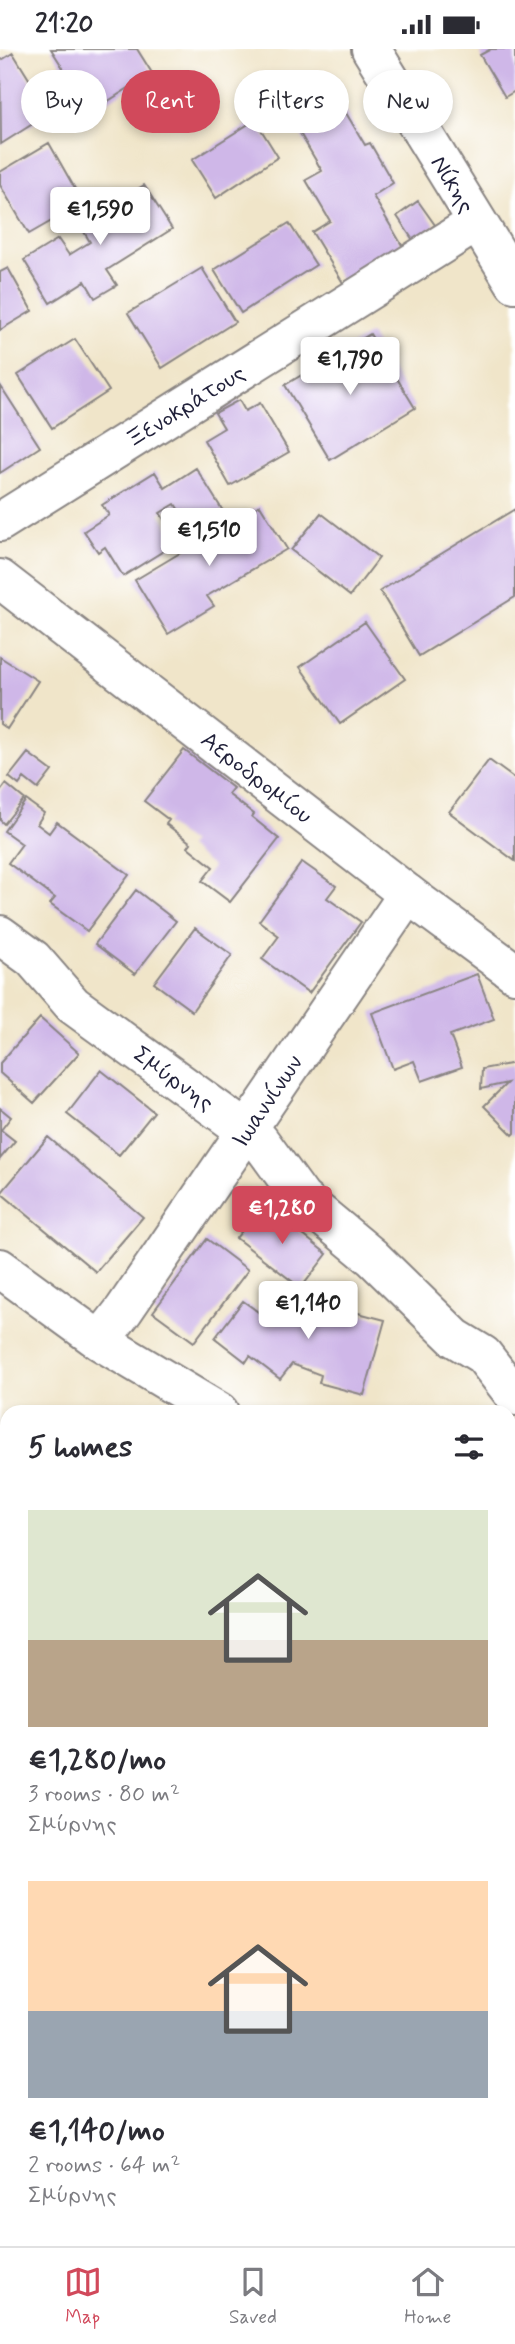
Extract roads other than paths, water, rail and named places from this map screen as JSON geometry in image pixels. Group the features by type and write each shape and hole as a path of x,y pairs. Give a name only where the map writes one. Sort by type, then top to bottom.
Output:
{"street":[{"name":"Νίκης","path":"370,49 515,283"},
{"name":"Ξενοκράτους","path":"0,522 476,223"},
{"name":"Αεροδρομίου","path":"0,579 408,894 515,973"},
{"name":"Ιωαννίνων","path":"100,1341 124,1310 408,894"},
{"name":"Σμύρνης","path":"0,935 33,959 73,1005 259,1140 302,1199 372,1257 455,1338 483,1355 515,1396"},
{"path":"0,1268 100,1341 207,1405"}]}
